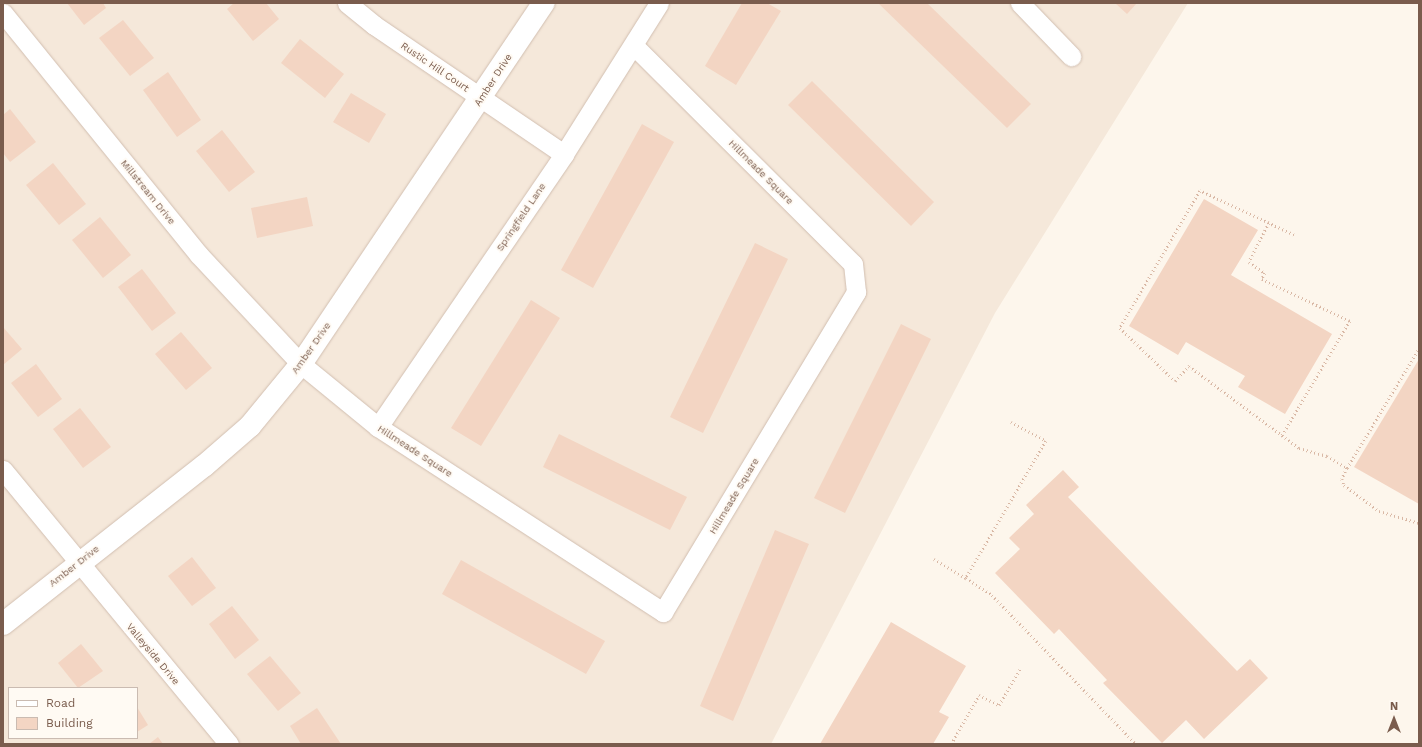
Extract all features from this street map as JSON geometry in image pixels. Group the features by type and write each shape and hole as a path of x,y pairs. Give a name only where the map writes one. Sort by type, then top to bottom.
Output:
{"street":[{"name":"Rustic Hill Court","path":"347,3 374,25 564,154"},
{"name":"Amber Drive","path":"3,624 77,563 204,466 250,426 301,364 544,3"},
{"name":"Springfield Lane","path":"378,427 564,154 634,46 659,3"},
{"path":"1020,3 1071,56"},
{"name":"Millstream Drive","path":"3,14 199,255 301,364"},
{"name":"Hillmeade Square","path":"301,364 378,427 663,612 677,592 856,292 853,264 634,46"},
{"name":"Valleyside Drive","path":"3,470 77,563 229,744"}],"path":[{"path":"1294,235 1200,191 1120,328 1175,381 1189,366 1299,448 1327,456 1347,468"},
{"path":"1269,224 1248,262 1266,273 1262,279 1350,321 1282,436"},
{"path":"1419,348 1347,468 1342,479 1350,489 1383,514 1419,523"},
{"path":"966,578 1046,441 1011,422"},
{"path":"934,559 992,595 1136,744"},
{"path":"951,744 980,695 998,705 1020,669"}],"shaded area":[{"path":"3,3 1188,3 995,313 771,744 3,744"}],"building":[{"path":"67,3 103,3 106,8 84,25"},
{"path":"234,3 266,3 279,19 253,41 227,9"},
{"path":"742,3 767,3 781,11 736,85 705,66"},
{"path":"878,3 927,3 1031,104 1007,128"},
{"path":"1115,3 1137,3 1127,14"},
{"path":"123,20 154,58 130,76 99,38"},
{"path":"300,39 344,74 325,98 281,63"},
{"path":"168,72 201,120 177,137 143,90"},
{"path":"812,81 934,202 911,226 788,105"},
{"path":"351,93 386,114 369,143 333,122"},
{"path":"10,109 36,142 10,162 3,153 3,115"},
{"path":"642,124 674,142 593,288 561,270"},
{"path":"222,130 255,172 229,192 196,151"},
{"path":"53,163 86,204 59,225 26,185"},
{"path":"307,197 313,226 257,238 251,208"},
{"path":"1204,199 1258,230 1231,275 1332,334 1285,414 1238,387 1245,376 1186,342 1178,355 1129,326"},
{"path":"100,217 131,255 103,278 72,240"},
{"path":"755,243 788,259 703,433 670,417"},
{"path":"142,269 176,313 152,331 118,287"},
{"path":"531,300 560,318 481,446 451,428"},
{"path":"901,324 931,339 845,513 814,498"},
{"path":"3,327 22,349 3,365"},
{"path":"181,332 212,368 186,390 155,354"},
{"path":"1419,359 1419,504 1354,467"},
{"path":"36,364 62,399 38,417 11,383"},
{"path":"80,408 111,447 83,468 53,429"},
{"path":"559,434 687,497 670,530 543,467"},
{"path":"1063,470 1079,487 1068,497 1237,671 1250,659 1268,678 1204,739 1186,720 1162,743 1103,683 1107,680 1059,629 1054,634 995,573 1020,549 1009,538 1034,514 1026,505"},
{"path":"775,530 809,544 733,721 700,706"},
{"path":"192,557 216,588 192,606 168,576"},
{"path":"461,560 605,641 586,674 442,594"},
{"path":"232,606 259,640 235,659 209,624"},
{"path":"891,622 966,666 939,712 949,717 933,744 820,744"},
{"path":"81,644 103,671 77,687 58,663"},
{"path":"270,656 301,693 278,711 247,674"},
{"path":"317,708 341,744 301,744 290,726"},
{"path":"138,709 148,725 138,731"},
{"path":"158,737 163,744 149,744"}]}
